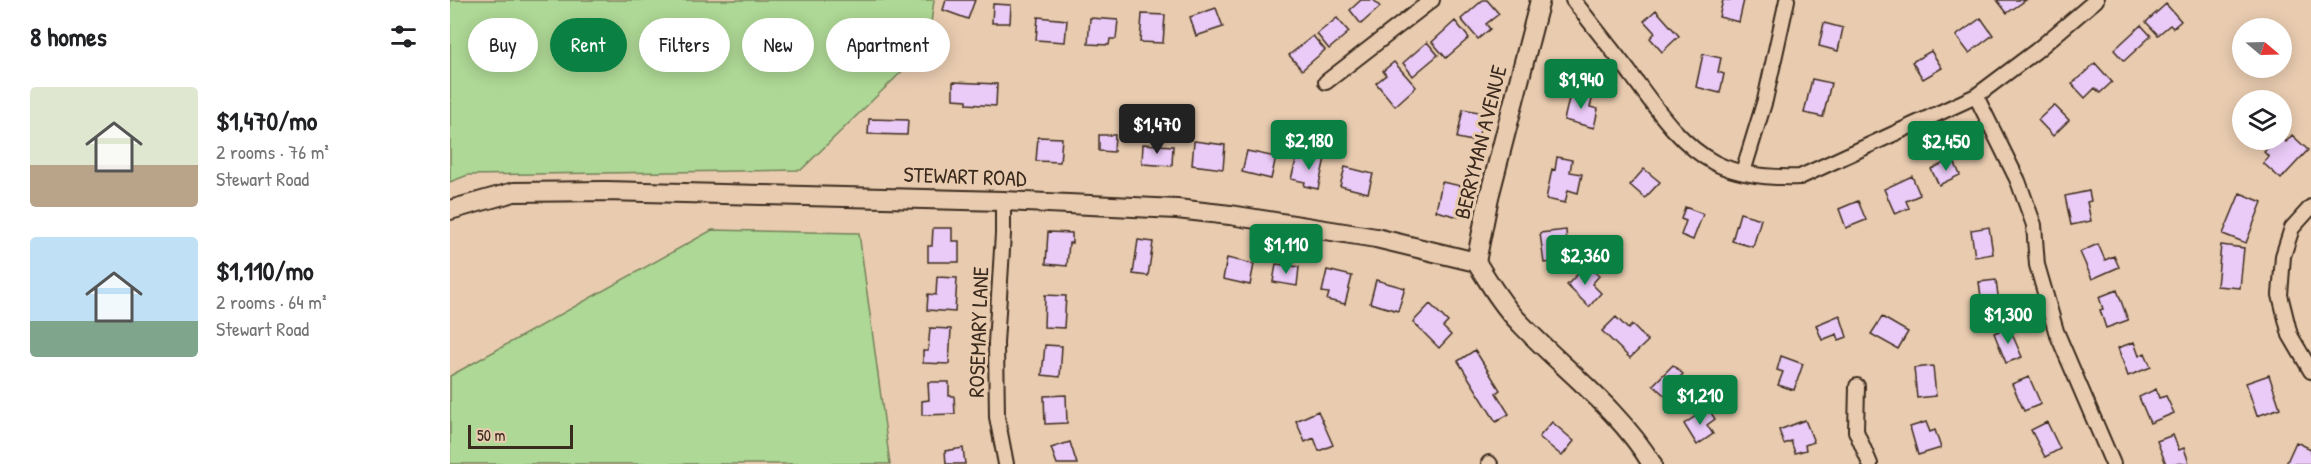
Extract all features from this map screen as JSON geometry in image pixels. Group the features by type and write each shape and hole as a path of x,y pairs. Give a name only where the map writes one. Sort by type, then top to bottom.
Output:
{"street":[{"path":"1326,82 1432,0"},
{"name":"BERRYMAN AVENUE","path":"1476,261 1489,197 1540,0"},
{"path":"1573,0 1653,104 1685,141 1717,164 1773,178 1800,177 1976,96 2036,51 2096,0"},
{"path":"1743,172 1765,100 1787,0"},
{"path":"1976,96 2018,181 2034,225 2037,265 2056,331 2113,464"},
{"name":"STEWART ROAD","path":"450,210 514,192 606,191 1003,201 1177,209 1377,238 1476,261"},
{"name":"ROSEMARY LANE","path":"1003,201 996,343 997,417 1006,464"},
{"path":"2311,207 2292,228 2283,256 2280,295 2290,335 2311,371"},
{"path":"1476,261 1517,320 1621,422 1640,443 1652,464"},
{"path":"1857,386 1856,431 1870,464"}],"green space":[{"path":"450,0 934,0 932,18 826,18 826,72 901,72 801,170 468,175 450,182"},
{"path":"712,230 859,233 890,464 450,464 450,376"}],"building":[{"path":"946,0 975,0 968,19 943,10"},
{"path":"1361,0 1374,0 1380,7 1361,24 1350,10"},
{"path":"1483,0 1487,0 1499,14 1486,24 1490,29 1478,39 1461,19"},
{"path":"1723,0 1744,0 1739,22 1719,17"},
{"path":"1997,0 2026,0 2007,13"},
{"path":"993,4 1011,5 1010,23 992,23"},
{"path":"2166,4 2181,21 2173,28 2170,25 2158,35 2146,22"},
{"path":"1216,8 1223,27 1196,36 1190,17"},
{"path":"1656,10 1679,36 1662,52 1650,38 1655,33 1644,21"},
{"path":"1142,14 1165,15 1163,43 1140,42"},
{"path":"1038,17 1067,20 1065,42 1036,40"},
{"path":"1090,18 1118,20 1116,39 1110,39 1109,45 1088,44"},
{"path":"1337,18 1349,32 1329,49 1317,34"},
{"path":"1981,18 1993,35 1969,53 1956,36"},
{"path":"1455,21 1469,38 1446,58 1432,42"},
{"path":"1824,23 1843,28 1838,51 1819,46"},
{"path":"2141,25 2151,36 2124,61 2114,50"},
{"path":"1313,36 1325,50 1302,70 1289,55"},
{"path":"1427,42 1438,55 1413,76 1403,63"},
{"path":"1931,51 1942,68 1923,79 1912,62"},
{"path":"1703,54 1721,58 1718,72 1724,74 1720,93 1696,87"},
{"path":"1394,62 1416,87 1395,106 1376,83 1386,75 1383,71"},
{"path":"2095,63 2112,82 2100,93 2095,88 2085,98 2072,84"},
{"path":"1812,79 1831,83 1823,117 1804,113"},
{"path":"953,82 997,84 996,106 967,104 967,100 953,99"},
{"path":"1571,90 1593,96 1590,107 1598,109 1594,128 1564,120"},
{"path":"2054,105 2069,120 2053,136 2038,120"},
{"path":"1463,109 1484,113 1477,142 1457,138"},
{"path":"869,119 908,120 907,135 868,134"},
{"path":"1099,135 1115,135 1114,152 1099,151"},
{"path":"2292,135 2308,150 2281,179 2263,163 2269,157 2264,152 2266,150 2292,150"},
{"path":"1038,137 1062,138 1060,162 1036,161"},
{"path":"1194,141 1225,145 1223,169 1192,165"},
{"path":"1143,144 1173,146 1172,166 1142,164"},
{"path":"1247,151 1276,157 1271,179 1242,172"},
{"path":"1306,154 1325,158 1318,189 1304,186 1305,182 1291,179 1297,157 1305,159"},
{"path":"1557,157 1572,160 1570,172 1582,174 1578,193 1568,190 1565,203 1546,199"},
{"path":"1953,159 1960,175 1939,185 1931,169"},
{"path":"1345,167 1373,174 1368,193 1340,186"},
{"path":"1644,169 1660,182 1645,198 1630,185"},
{"path":"1912,176 1920,195 1906,201 1909,208 1895,214 1884,189"},
{"path":"1442,182 1466,187 1459,217 1436,211"},
{"path":"2089,191 2091,201 2087,202 2091,221 2071,225 2065,196"},
{"path":"2240,193 2262,202 2246,243 2223,234"},
{"path":"1858,201 1866,220 1846,228 1839,209"},
{"path":"1685,207 1703,214 1693,240 1681,235 1686,221 1681,219"},
{"path":"1740,213 1761,219 1753,247 1732,241"},
{"path":"1989,227 1993,254 1975,257 1971,230"},
{"path":"933,228 952,228 952,241 959,241 959,262 928,262 928,246 932,246"},
{"path":"1566,230 1567,244 1561,245 1562,261 1544,263 1540,233"},
{"path":"1048,232 1072,233 1067,266 1046,264"},
{"path":"1138,240 1153,242 1148,276 1133,274"},
{"path":"2098,244 2105,260 2114,256 2119,267 2092,279 2080,252"},
{"path":"2221,245 2244,248 2240,288 2217,286"},
{"path":"1227,258 1254,264 1250,285 1223,279"},
{"path":"1276,264 1299,267 1297,286 1273,282"},
{"path":"1587,265 1599,276 1592,284 1601,293 1589,307 1567,285"},
{"path":"1327,270 1352,276 1345,304 1327,300 1329,293 1322,292"},
{"path":"937,277 957,278 955,312 927,310 928,294 936,295"},
{"path":"1376,280 1405,288 1398,311 1370,303"},
{"path":"1996,280 2000,311 1983,313 1979,282"},
{"path":"2117,290 2128,320 2106,328 2100,310 2103,309 2099,297"},
{"path":"1045,295 1066,296 1064,328 1044,327"},
{"path":"1430,304 1448,322 1443,327 1451,335 1439,348 1413,322"},
{"path":"1840,315 1847,337 1839,340 1837,334 1822,340 1816,325"},
{"path":"1616,317 1628,329 1632,325 1648,341 1630,358 1602,331"},
{"path":"1882,317 1908,332 1898,349 1871,334"},
{"path":"2009,327 2022,357 2006,363 1994,333"},
{"path":"930,328 951,329 949,364 923,363 923,351 928,351"},
{"path":"2134,342 2139,356 2145,353 2151,367 2128,376 2118,348"},
{"path":"1045,345 1062,346 1060,377 1042,375"},
{"path":"1475,350 1500,390 1496,393 1509,414 1496,422 1458,361"},
{"path":"1781,356 1803,364 1794,390 1778,385 1783,372 1777,370"},
{"path":"1673,365 1683,374 1677,380 1686,388 1672,402 1653,385"},
{"path":"1933,366 1936,396 1917,398 1914,368"},
{"path":"2269,375 2280,408 2257,416 2246,383"},
{"path":"2029,377 2041,404 2024,411 2012,384"},
{"path":"928,382 949,382 949,396 954,396 955,414 922,415 922,401 929,400"},
{"path":"2156,389 2159,398 2166,396 2174,413 2150,423 2139,397"},
{"path":"1066,395 1067,423 1045,424 1044,396"},
{"path":"1708,408 1715,419 1707,425 1713,434 1697,445 1684,424"},
{"path":"1318,411 1333,445 1319,451 1314,438 1305,442 1296,421"},
{"path":"1805,420 1814,442 1805,445 1806,450 1795,453 1791,441 1784,444 1779,430"},
{"path":"1552,422 1574,441 1562,456 1539,437"},
{"path":"1926,422 1930,432 1935,430 1941,448 1918,455 1910,427"},
{"path":"2047,422 2060,449 2045,457 2031,430"},
{"path":"2173,435 2179,450 2184,448 2189,463 2166,464 2157,441"},
{"path":"1070,442 1077,464 1057,464 1051,448"},
{"path":"2296,442 2311,449 2311,464 2286,464"},
{"path":"963,448 965,464 946,464 945,451"}]}
